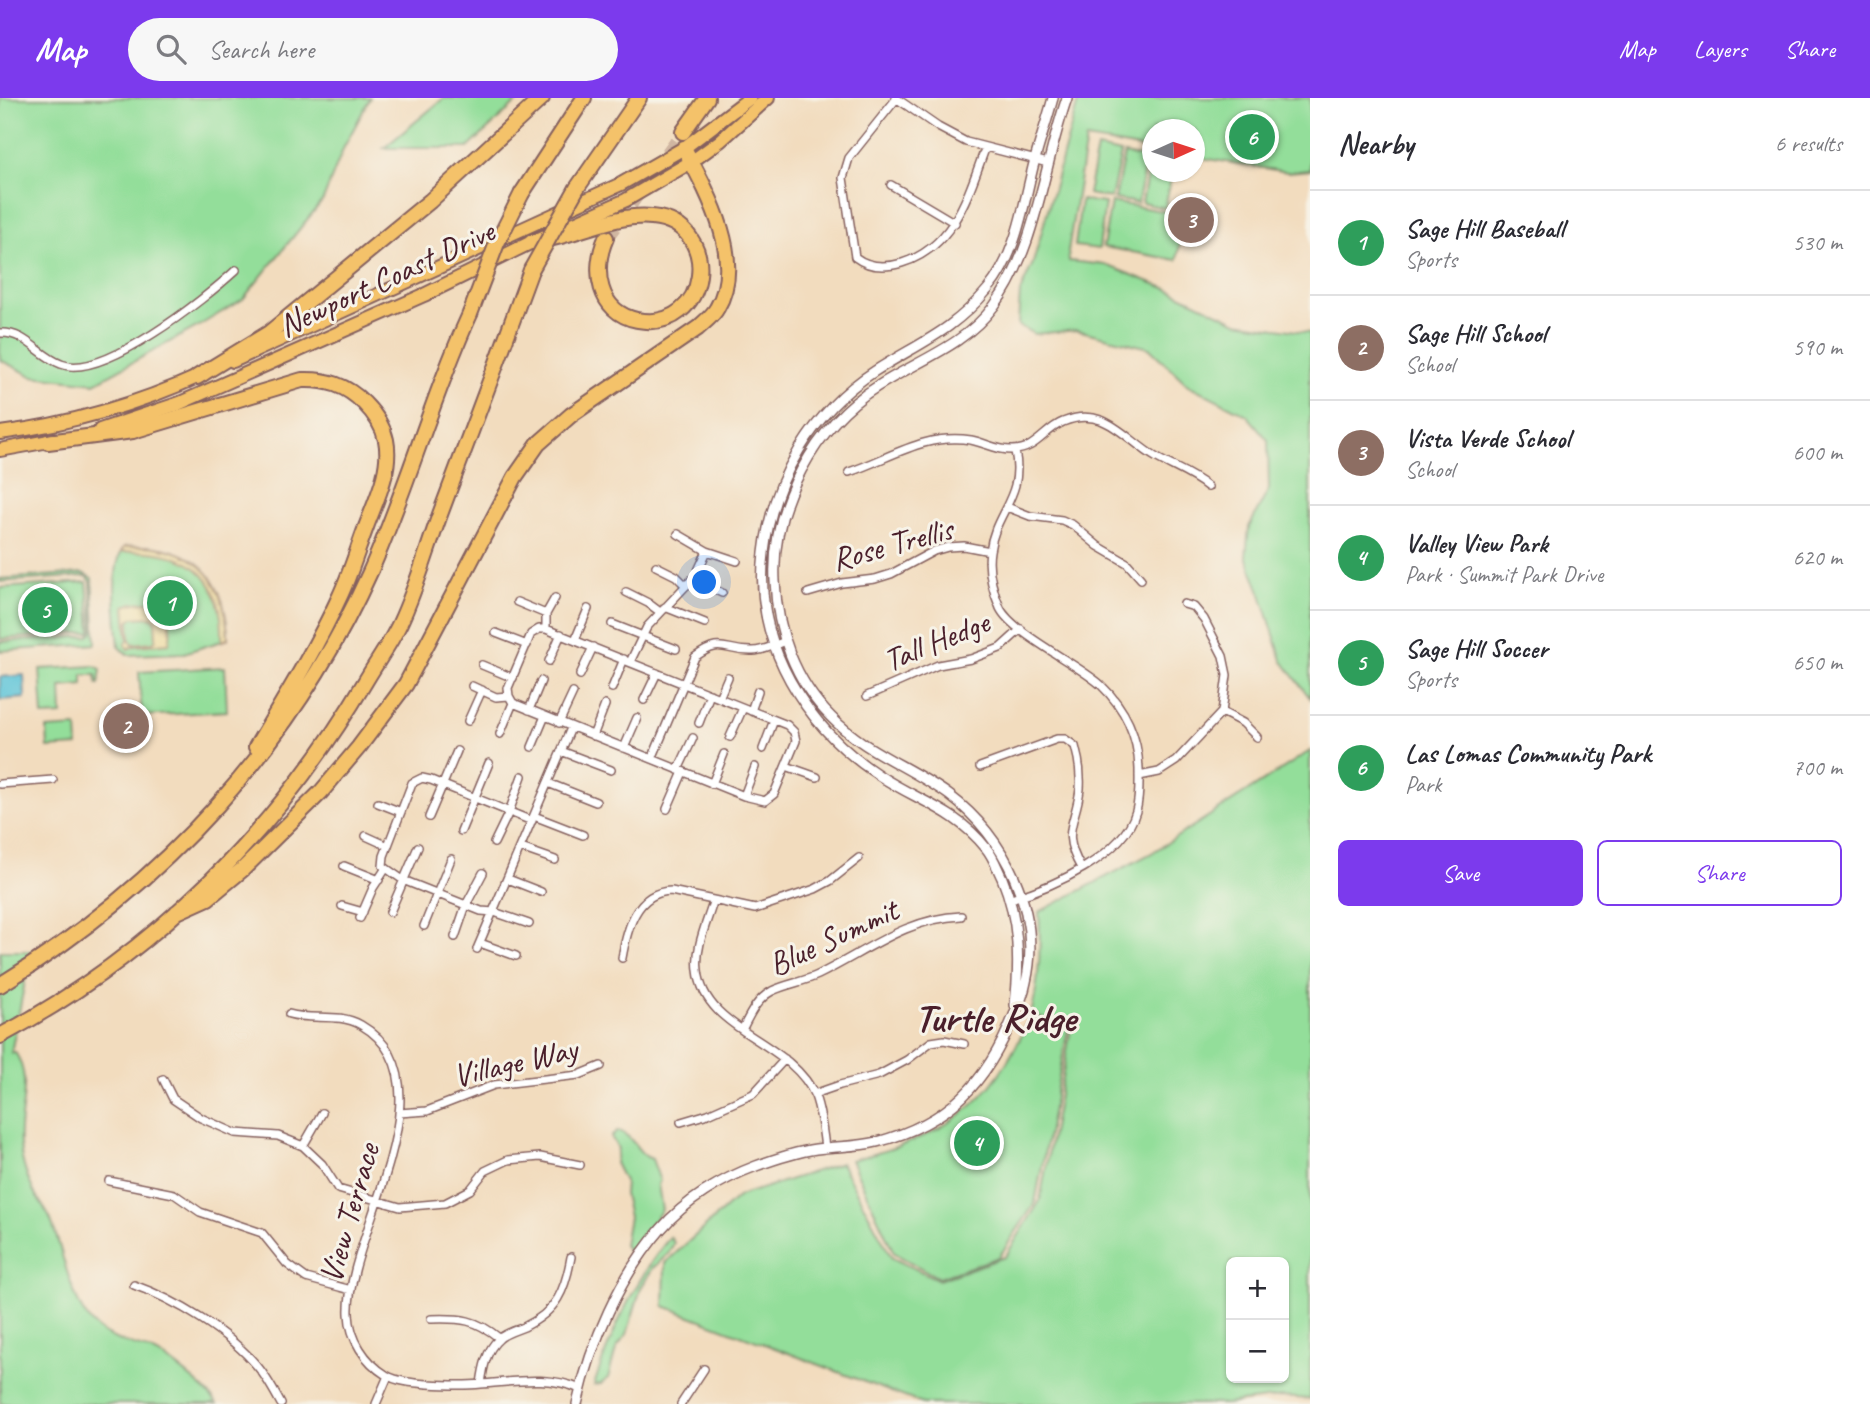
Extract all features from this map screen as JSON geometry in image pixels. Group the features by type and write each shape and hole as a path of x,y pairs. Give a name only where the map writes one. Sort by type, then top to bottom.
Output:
{"highway":[{"path":"197,377 270,333 430,201 542,98"},
{"path":"0,985 43,958 121,900 190,836 241,779 301,699 345,624 371,570 497,243 522,193 584,98"},
{"path":"0,1036 65,1000 104,972 205,888 290,792 353,702 400,623 531,270 577,188 639,98"},
{"path":"683,132 707,98"},
{"path":"177,912 208,898 243,869 321,792 359,747 406,684 515,477 538,444 571,415 698,328 716,310 724,293 726,248 710,196 684,148"},
{"path":"532,242 552,240 597,225 633,217 666,219 687,233 696,247 700,261 700,275 689,302 678,314 649,322 632,319 618,311 607,300 597,268 606,238"},
{"path":"48,442 133,431 302,380 330,381 344,387 356,394 377,418 386,439 384,478 345,583 301,673 257,746 241,779"}],"main road":[{"name":"Newport Coast Drive","path":"0,433 58,425 93,416 197,377 621,184 684,148 750,98"},
{"name":"Newport Coast Drive","path":"0,450 120,425 180,403 424,295 626,200 691,162 720,141 768,98"}],"street":[{"path":"985,149 967,201 955,223 935,247 917,258 894,266 864,264 855,257 843,178 844,169 849,158 896,98 938,127 966,142 1048,163"},
{"path":"1014,1017 1018,955 1011,899 988,850 951,814 898,787 864,765 826,731 801,699 786,677 773,645 765,601 764,552 774,505 786,472 807,435 838,399 874,372 940,334 964,315 990,287 1009,252 1016,232 1053,98"},
{"path":"577,1404 594,1346 619,1293 661,1229 680,1211 719,1183 755,1166 800,1152 874,1142 910,1130 947,1112 984,1075 1001,1047 1014,1017 1026,985 1029,935 1021,896 1010,866 985,828 949,795 872,749 843,728 822,707 799,672 785,641 775,588 776,550 787,502 807,461 828,430 869,391 950,347 977,326 1018,268 1067,98"},
{"path":"891,185 955,223"},
{"path":"0,333 18,335 60,364 93,364 168,325 236,270"},
{"path":"849,472 905,447 937,440 971,440 1016,451 1038,442 1061,422 1086,416 1110,422 1156,458 1194,475 1208,487"},
{"path":"1011,899 1045,888 1076,873 1117,843 1130,826 1139,795 1138,752 1131,725 1117,701 1098,682 1021,629 1002,611 990,574 990,551 995,533 1014,495 1018,478 1016,451"},
{"path":"1007,507 1030,516 1062,520 1073,525 1127,563 1141,579"},
{"path":"678,534 707,551 737,561"},
{"name":"Rose Trellis","path":"807,593 891,574 934,551 948,547 964,546 990,551"},
{"path":"612,688 643,636 662,609 689,582 707,551"},
{"path":"656,566 689,582 722,593"},
{"path":"626,592 662,609 705,623"},
{"path":"547,629 546,614 555,598"},
{"path":"517,602 546,614"},
{"path":"1139,776 1159,772 1176,761 1222,712 1227,675 1223,656 1204,619 1194,607 1184,604"},
{"path":"575,640 588,609"},
{"path":"612,624 676,649"},
{"path":"472,686 496,697 511,699 559,723 712,784 765,801 774,794 796,741 794,732 787,725 561,634 539,628 531,634 508,688 511,699 500,734"},
{"name":"Tall Hedge","path":"867,696 938,665 971,659 1000,648 1021,629"},
{"path":"496,633 527,645"},
{"path":"549,662 561,634"},
{"path":"652,759 695,657 709,647 755,651 785,641"},
{"path":"580,675 593,647"},
{"path":"482,665 513,678"},
{"path":"644,700 657,673"},
{"path":"719,698 728,677"},
{"path":"529,710 541,681"},
{"path":"468,721 482,690"},
{"path":"730,737 758,691"},
{"path":"559,723 573,693"},
{"path":"699,723 710,694"},
{"path":"593,736 605,705"},
{"path":"1222,712 1243,723 1256,737"},
{"path":"532,747 545,716"},
{"path":"624,748 637,718"},
{"path":"763,749 774,720"},
{"path":"516,956 479,946 571,728"},
{"path":"667,808 693,738"},
{"path":"980,767 1057,739 1065,739 1075,746 1080,772 1080,792 1069,828 1070,845 1081,868"},
{"path":"864,765 872,749"},
{"path":"429,817 457,751"},
{"path":"561,751 611,771"},
{"path":"712,784 724,754"},
{"path":"461,831 489,763"},
{"path":"786,766 817,777"},
{"path":"744,796 755,767"},
{"path":"898,787 907,769"},
{"path":"494,843 522,776"},
{"path":"342,906 361,916 384,867 388,846 412,783 422,778 509,812 583,835"},
{"path":"0,784 53,780"},
{"path":"548,783 596,802"},
{"path":"378,803 401,812"},
{"path":"366,836 388,846"},
{"path":"390,912 418,847"},
{"path":"521,848 555,860"},
{"path":"622,958 632,917 654,896 671,891 749,910 766,907 823,885 859,858"},
{"path":"424,926 451,859"},
{"path":"344,866 379,880"},
{"path":"384,867 403,880 481,911 494,912 529,924"},
{"path":"455,937 466,905 483,873"},
{"path":"508,879 541,892"},
{"path":"713,902 698,953 698,970 707,999 724,1018 774,1049 814,1094 825,1148"},
{"name":"Blue Summit","path":"743,1028 755,1005 771,991 817,975 917,923 938,917 961,916"},
{"name":"View Terrace","path":"289,1014 344,1018 370,1031 384,1045 393,1062 398,1081 399,1113 390,1161 351,1290 349,1313 352,1334 365,1356 388,1376"},
{"path":"814,1094 879,1075 932,1042 944,1040 964,1044"},
{"path":"681,1122 753,1094 785,1059"},
{"name":"Village Way","path":"399,1113 427,1111 494,1085 579,1075 601,1066"},
{"path":"163,1079 173,1099 201,1118 235,1133 278,1136 303,1146 321,1164 338,1189 400,1207 445,1203 470,1190 485,1171 508,1160 540,1157 580,1165"},
{"path":"303,1146 322,1112"},
{"path":"109,1181 174,1194 200,1212 262,1233 287,1264 306,1278 351,1290"},
{"path":"481,1384 484,1363 499,1338 536,1321 551,1309 563,1292 571,1257"},
{"path":"134,1286 177,1303 236,1346 256,1365 281,1404"},
{"path":"431,1319 457,1318 482,1324 499,1338"},
{"path":"681,1404 704,1370"},
{"path":"376,1404 388,1376 417,1383 547,1381 580,1389"}],"green space":[{"path":"0,98 370,98 344,147 323,200 243,299 95,383 32,376 0,360"},
{"path":"444,98 521,98 468,148 384,148"},
{"path":"1079,98 1310,98 1310,170 1288,172 1205,159 1205,119 1142,119 1142,148 1086,139 1068,251 1069,261 1106,265 1168,289 1237,322 1310,333 1310,698 1282,660 1246,556 1249,527 1269,489 1268,440 1247,415 1188,385 1149,348 1077,330 1034,334 1018,325 1020,292 1033,263"},
{"path":"1097,148 1121,153 1111,198 1088,194"},
{"path":"1124,154 1142,157 1138,203 1115,199"},
{"path":"1146,182 1170,182 1165,208 1142,203"},
{"path":"1081,200 1105,203 1099,249 1075,246"},
{"path":"1111,202 1185,215 1177,260 1103,247"},
{"path":"145,546 182,554 208,573 222,602 228,639 184,653 128,655 119,647 115,582 119,557 124,547"},
{"path":"83,573 92,578 96,644 0,651 0,642 89,636 93,631 91,582 87,576 0,582 0,579"},
{"path":"87,582 91,632 0,639 0,588"},
{"path":"94,666 101,669 99,684 96,675 83,675 83,685 61,687 62,715 43,716 40,669"},
{"path":"225,667 227,711 142,716 139,672"},
{"path":"77,727 78,746 48,748 47,729"},
{"path":"1310,751 1310,1399 1281,1397 1226,1404 923,1404 664,1306 665,1263 739,1196 841,1163 892,1258 939,1280 1005,1257 1040,1201 1071,1028 1031,1014 1039,963 1039,912 1150,854"},
{"path":"0,951 31,951 11,1053 15,1052 23,1074 21,1151 31,1185 50,1218 79,1303 98,1329 167,1360 196,1382 217,1404 0,1404"},
{"path":"1030,1017 1068,1029 1035,1203 999,1257 939,1278 894,1253 851,1160 913,1141 939,1129 961,1114 981,1096 999,1074"},
{"path":"618,1131 628,1136 643,1154 652,1159 660,1181 658,1184 662,1210 629,1252 624,1245 629,1217 624,1194 625,1183 615,1163 618,1148 611,1137"},
{"path":"670,1237 674,1243 668,1254 653,1268 641,1288 627,1334 616,1349 608,1378 601,1384 594,1385 625,1308"}],"sand":[{"path":"145,546 182,554 208,573 222,602 228,639 222,641 221,617 216,597 208,581 197,569 182,560 164,555 121,552 124,547"},
{"path":"147,602 160,608 170,623 169,643 128,649 125,645 128,640 125,606","holes":["151,617 155,620 156,639 153,642 133,644 130,640 129,621 132,618"]}],"water":[{"path":"24,675 25,698 0,700 0,677"}],"tunnel":[{"path":"606,238 683,132"}],"place":[{"name":"Las Lomas Community Park","path":"1252,137"},
{"name":"Vista Verde School","path":"1191,220"},
{"name":"Sage Hill Baseball","path":"170,603"},
{"name":"Sage Hill Soccer","path":"45,610"},
{"name":"Sage Hill School","path":"126,726"},
{"name":"Valley View Park","path":"977,1143"}],"district":[{"name":"Turtle Ridge","path":"995,1018"}]}
